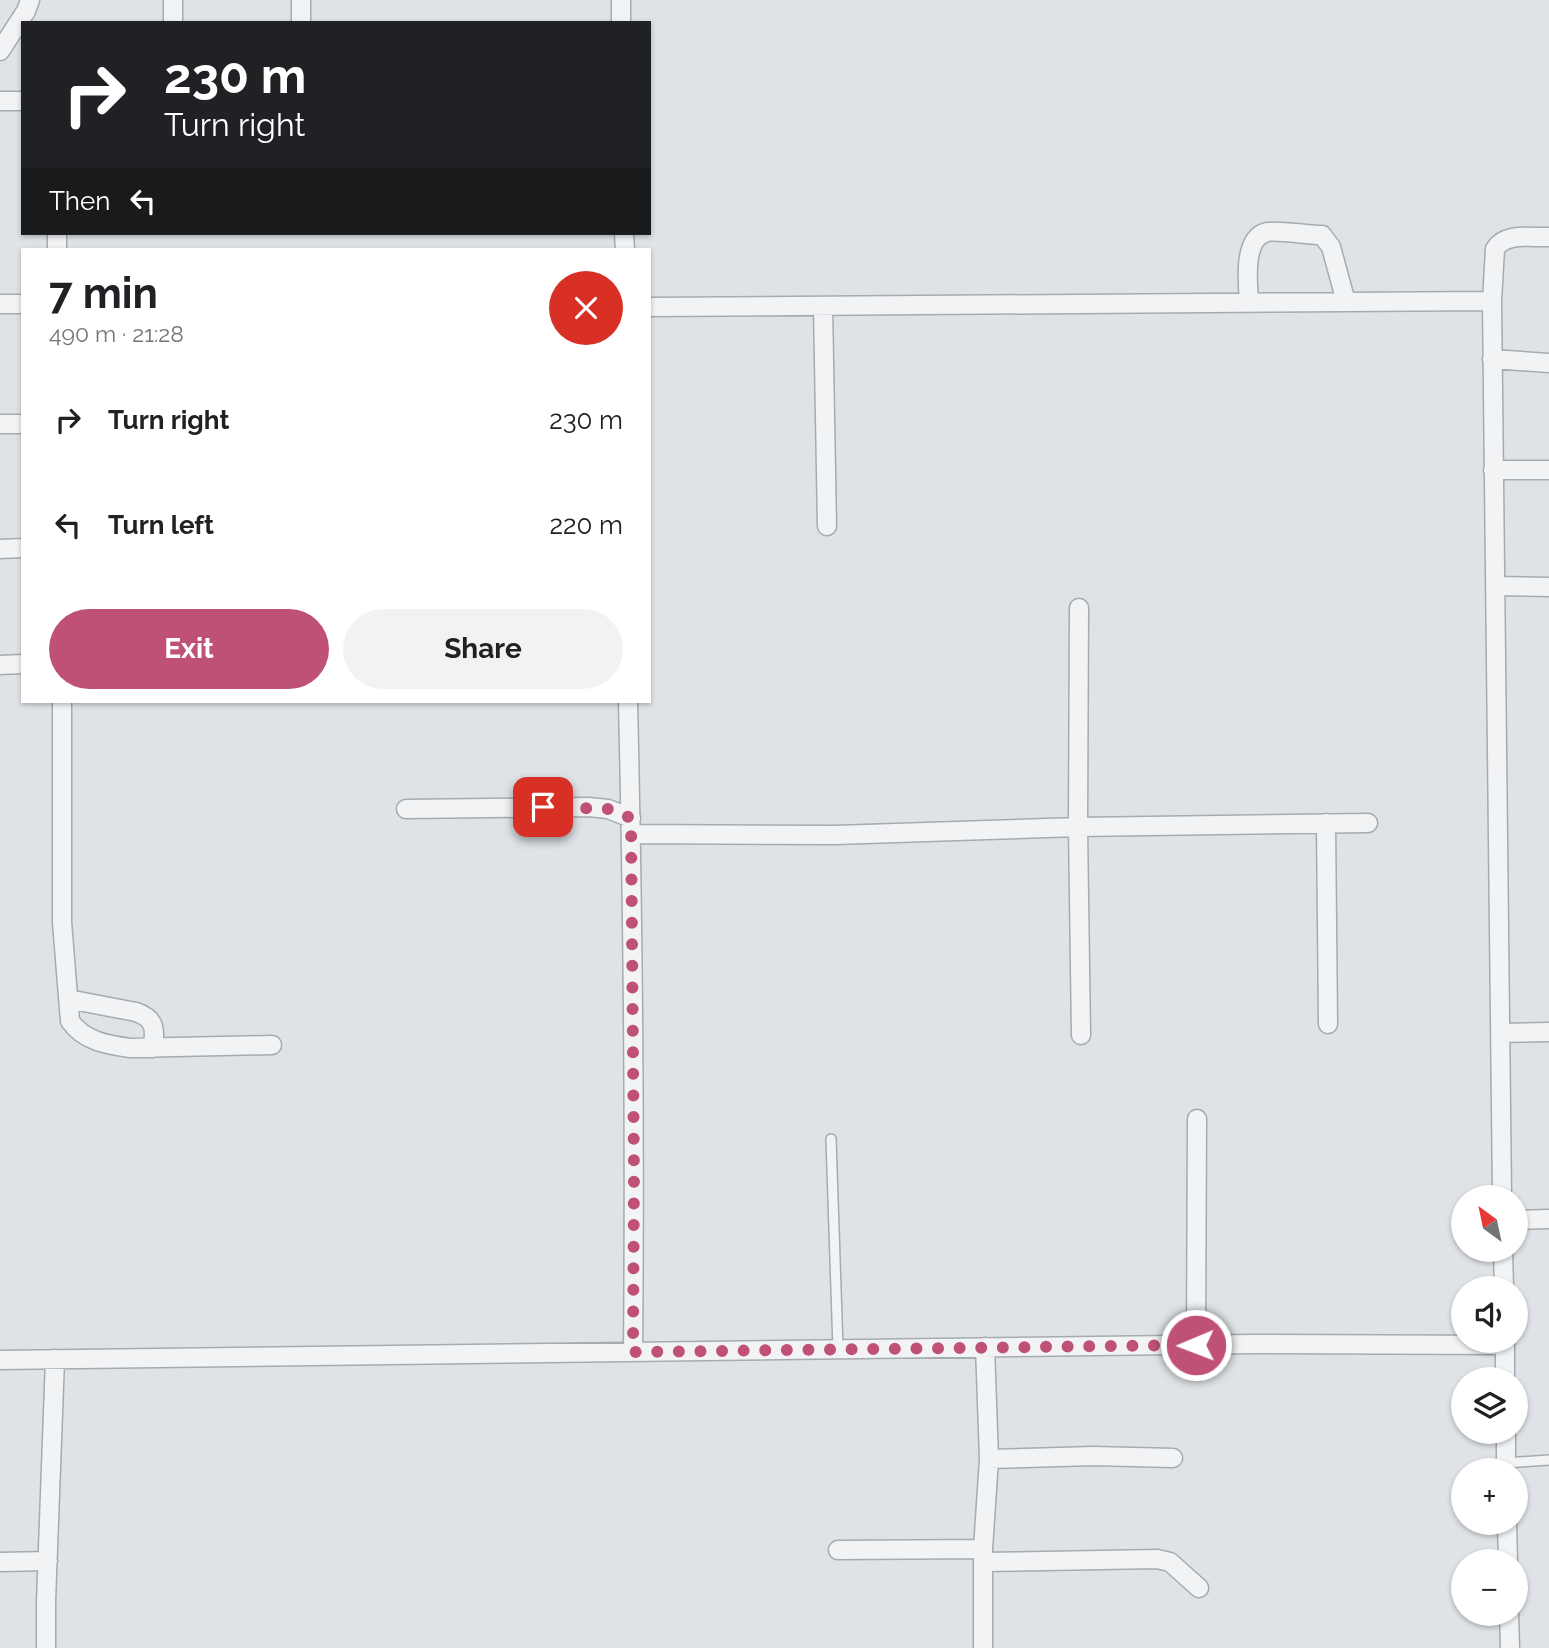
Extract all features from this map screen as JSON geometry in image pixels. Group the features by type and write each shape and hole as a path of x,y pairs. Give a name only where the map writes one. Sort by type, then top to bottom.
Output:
{"street":[{"path":"0,51 26,12 30,0"},
{"path":"173,0 173,21"},
{"path":"300,0 300,21"},
{"path":"621,0 621,21"},
{"path":"0,101 21,101"},
{"path":"1249,302 1248,263 1253,244 1259,236 1267,232 1322,235 1331,247 1346,302"},
{"path":"1502,1185 1492,301 1495,248 1499,241 1508,238 1549,237"},
{"path":"651,307 1492,301"},
{"path":"0,304 21,304"},
{"path":"824,306 827,526"},
{"path":"1492,359 1549,363"},
{"path":"0,424 21,424"},
{"path":"1493,470 1549,470"},
{"path":"0,549 21,548"},
{"path":"1495,586 1549,587"},
{"path":"1079,608 1081,1035"},
{"path":"0,665 21,664"},
{"path":"62,703 62,922 70,1021 89,1038 130,1048 272,1045"},
{"path":"628,703 634,1174 633,1352"},
{"path":"407,809 588,807 608,809 631,826 835,835 1078,827 1368,823"},
{"path":"1326,823 1328,1024"},
{"path":"68,999 146,1016 153,1024 155,1032 153,1048"},
{"path":"1500,1033 1549,1032"},
{"path":"1196,1345 1197,1119"},
{"path":"1528,1220 1549,1219"},
{"path":"0,1360 1451,1343"},
{"path":"983,1648 983,1556 989,1459 985,1347"},
{"path":"46,1648 55,1359"},
{"path":"989,1459 1093,1456 1173,1458"},
{"path":"838,1550 1157,1559 1170,1562 1199,1588"},
{"path":"0,1562 48,1561"},
{"path":"1509,1626 1510,1648"}],"lane":[{"path":"831,1139 838,1349"},
{"path":"1528,1463 1549,1460"}],"route":[{"path":"543,807 608,809 631,818 633,1352 1196,1345"}]}
